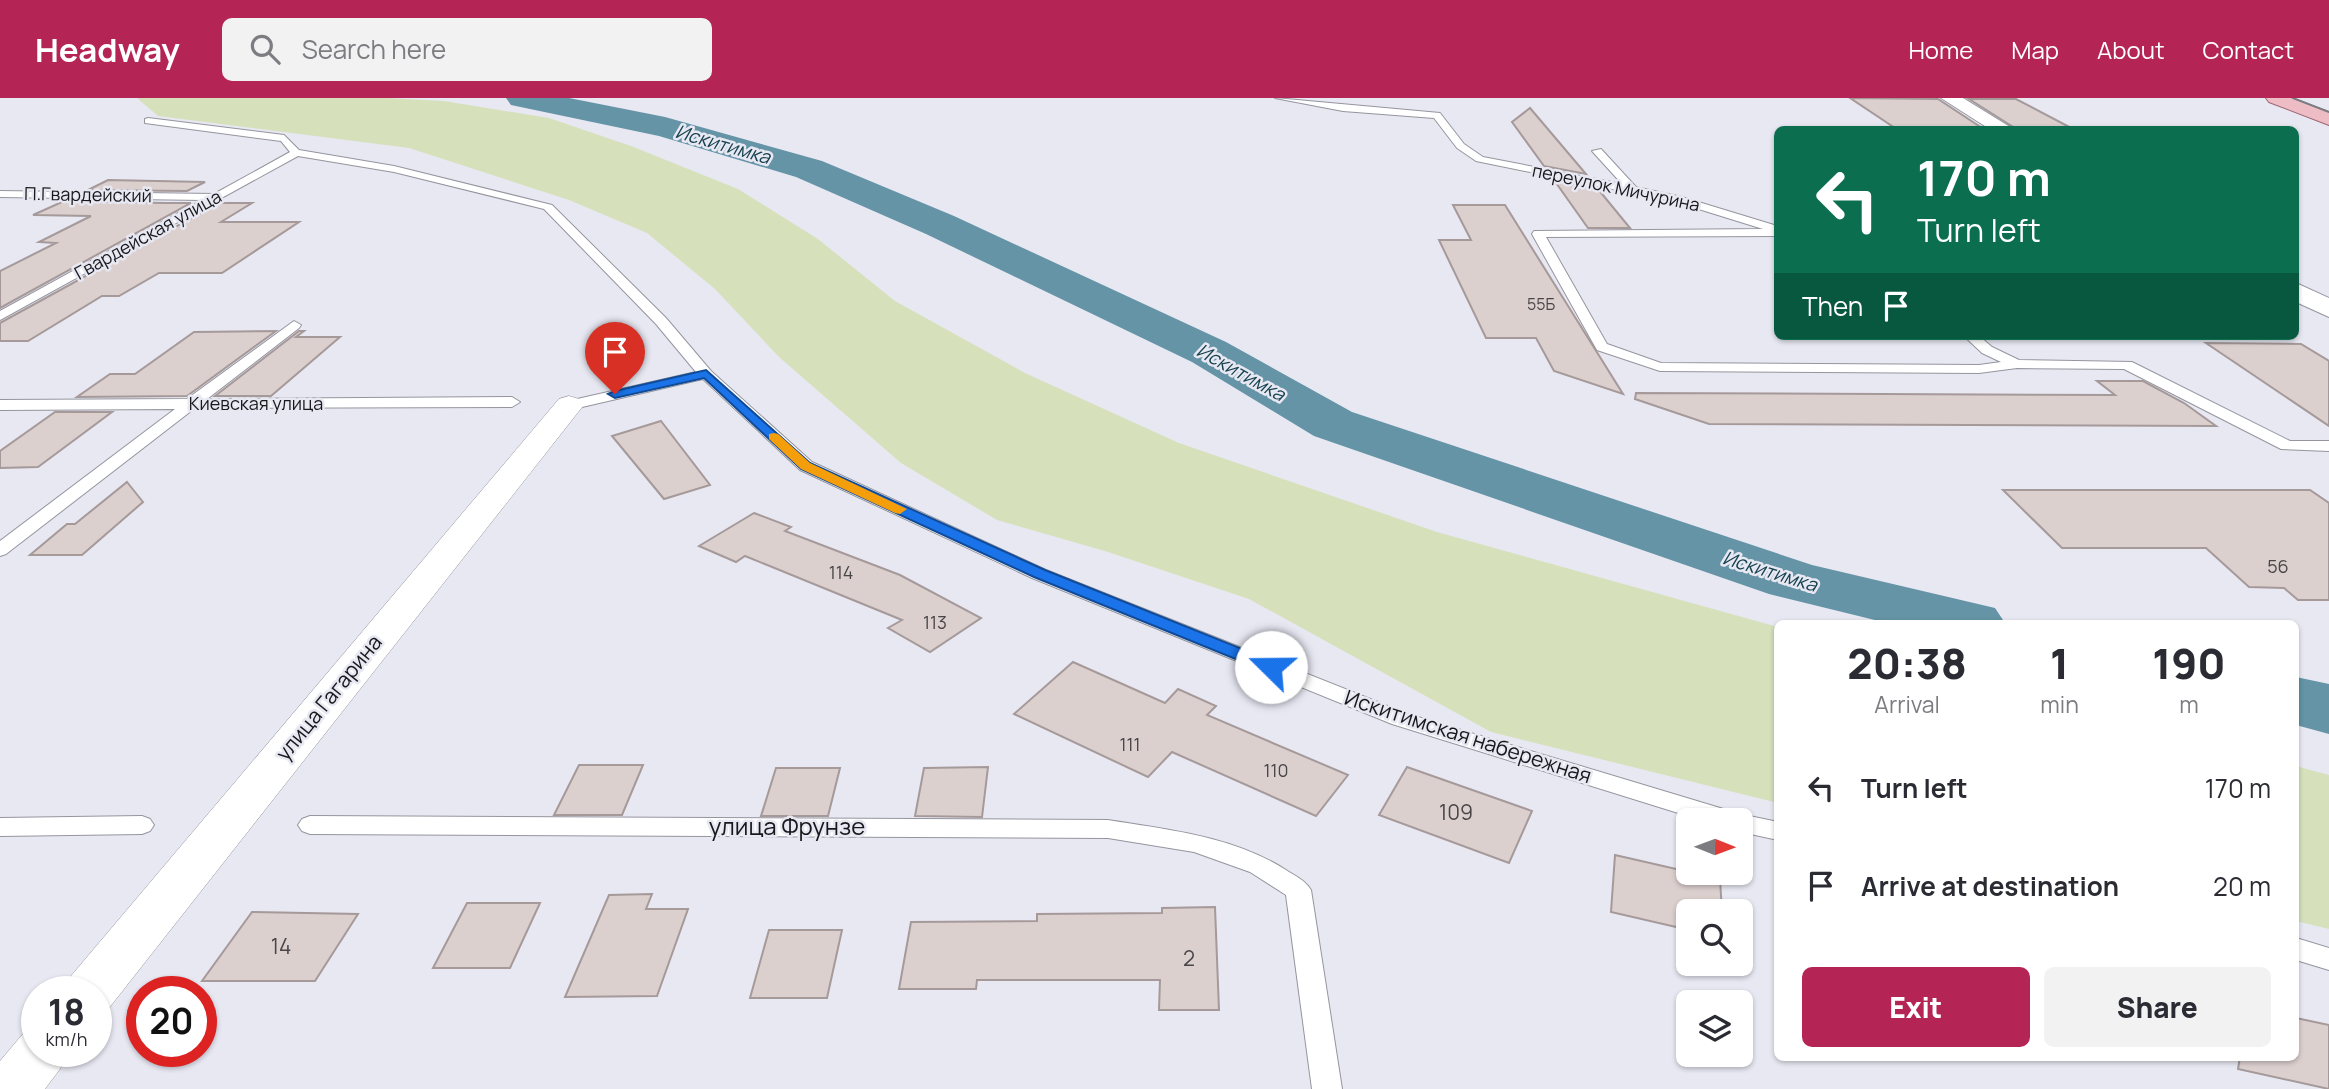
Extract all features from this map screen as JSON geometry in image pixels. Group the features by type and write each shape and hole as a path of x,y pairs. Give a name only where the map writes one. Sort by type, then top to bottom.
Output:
{"main road":[{"path":"2275,98 2329,119"},
{"path":"2319,98 2329,102"}],"street":[{"path":"1950,98 1999,126"},
{"path":"2299,293 2329,309"},
{"name":"улица Гагарина","path":"103,976 569,405"},
{"path":"11,1089 29,1067"}],"lane":[{"name":"переулок Мичурина","path":"1280,98 1343,108 1437,115 1457,144 1468,154 1480,159 1678,199 1774,230"},
{"name":"Искитимская набережная","path":"148,121 284,138 296,153 394,169 548,207 662,321 706,374 806,466 1039,573 1400,719 1690,808"},
{"path":"1597,151 1632,189"},
{"name":"Гвардейская улица","path":"0,316 296,153"},
{"name":"П.Гвардейский","path":"0,194 218,197"},
{"path":"1774,231 1538,234 1602,347 1660,367 1979,369 2017,364 2127,365 2287,446 2329,446"},
{"path":"0,550 294,325"},
{"path":"1976,340 1987,350 2017,364"},
{"path":"569,405 706,374"},
{"name":"Киевская улица","path":"0,405 512,402"},
{"path":"0,827 142,825"},
{"name":"улица Фрунзе","path":"310,825 1108,829 1196,843 1259,865 1298,890 1327,1089"},
{"path":"1754,826 1774,830"},
{"path":"2299,950 2329,959"}],"green space":[{"path":"137,98 387,98 444,101 549,118 631,146 738,189 818,239 895,301 1025,373 1179,443 1437,532 1774,626 1774,802 1491,732 1249,599 1108,552 997,520 901,463 779,357 715,289 647,233 569,200 409,148 158,116"},
{"path":"2299,767 2329,775 2329,929 2299,922"}],"building":[{"path":"1850,98 1938,99 1979,126 1892,126"},
{"path":"1969,99 2016,99 2067,126 2012,126"},
{"path":"1530,108 1586,174 1544,166 1512,122"},
{"path":"108,180 205,182 187,191 88,190"},
{"path":"1554,180 1598,189 1630,228 1588,228"},
{"path":"64,201 191,203 0,308 0,271 56,243 39,242 91,216 33,215"},
{"path":"219,203 252,203 221,222 299,222 222,273 159,273 119,296 102,296 28,341 0,341 0,323"},
{"path":"1453,205 1505,205 1623,394 1554,371 1536,338 1486,338 1439,240 1471,240"},
{"path":"276,331 187,396 77,397 110,374 135,374 194,332"},
{"path":"299,331 304,331 296,337 340,337 271,396 215,396"},
{"path":"2206,343 2301,344 2329,361 2329,426"},
{"path":"2097,381 2143,381 2184,403 2216,426 1709,424 1635,399 1636,393 2115,395"},
{"path":"55,412 112,412 38,467 0,468 0,451"},
{"path":"661,421 710,485 664,499 612,436"},
{"path":"127,482 143,502 82,555 30,555 67,524 75,524"},
{"path":"2003,490 2310,490 2329,503 2329,600 2298,600 2284,588 2249,587 2206,548 2062,548"},
{"path":"754,513 791,527 785,531 900,575 981,618 930,652 888,628 902,620 745,556 736,562 699,546"},
{"path":"1073,662 1165,703 1178,689 1216,706 1207,715 1348,775 1316,816 1172,752 1148,777 1014,714"},
{"path":"579,765 643,765 622,815 554,815"},
{"path":"988,767 982,817 915,816 924,768"},
{"path":"1407,767 1532,811 1509,863 1379,815"},
{"path":"776,768 840,768 828,816 761,816"},
{"path":"1615,855 1676,869 1676,886 1720,886 1721,899 1676,899 1676,927 1611,912"},
{"path":"652,894 646,909 688,909 657,996 565,997 609,895"},
{"path":"467,903 540,903 510,968 433,968"},
{"path":"1215,907 1219,1010 1159,1010 1160,980 977,980 976,989 899,989 911,922 1037,921 1037,914 1162,913 1162,908"},
{"path":"252,912 358,914 315,981 217,981 217,976 206,976"},
{"path":"769,930 842,930 827,998 750,998"},
{"path":"2299,1019 2329,1025 2329,1089 2238,1069 2239,1061 2299,1061"}],"waterway":[{"name":"Искитимка","path":"522,98 665,127 809,169 940,225 1209,352 1333,424 1792,580 1959,620"},
{"name":"Искитимка","path":"2299,702 2329,709"}],"tram line":[{"path":"2293,98 2329,112"}],"slow traffic":[{"path":"774,437 806,466 900,509"}],"route":[{"path":"615,394 706,374 806,466 1039,573 1271,667"}]}
